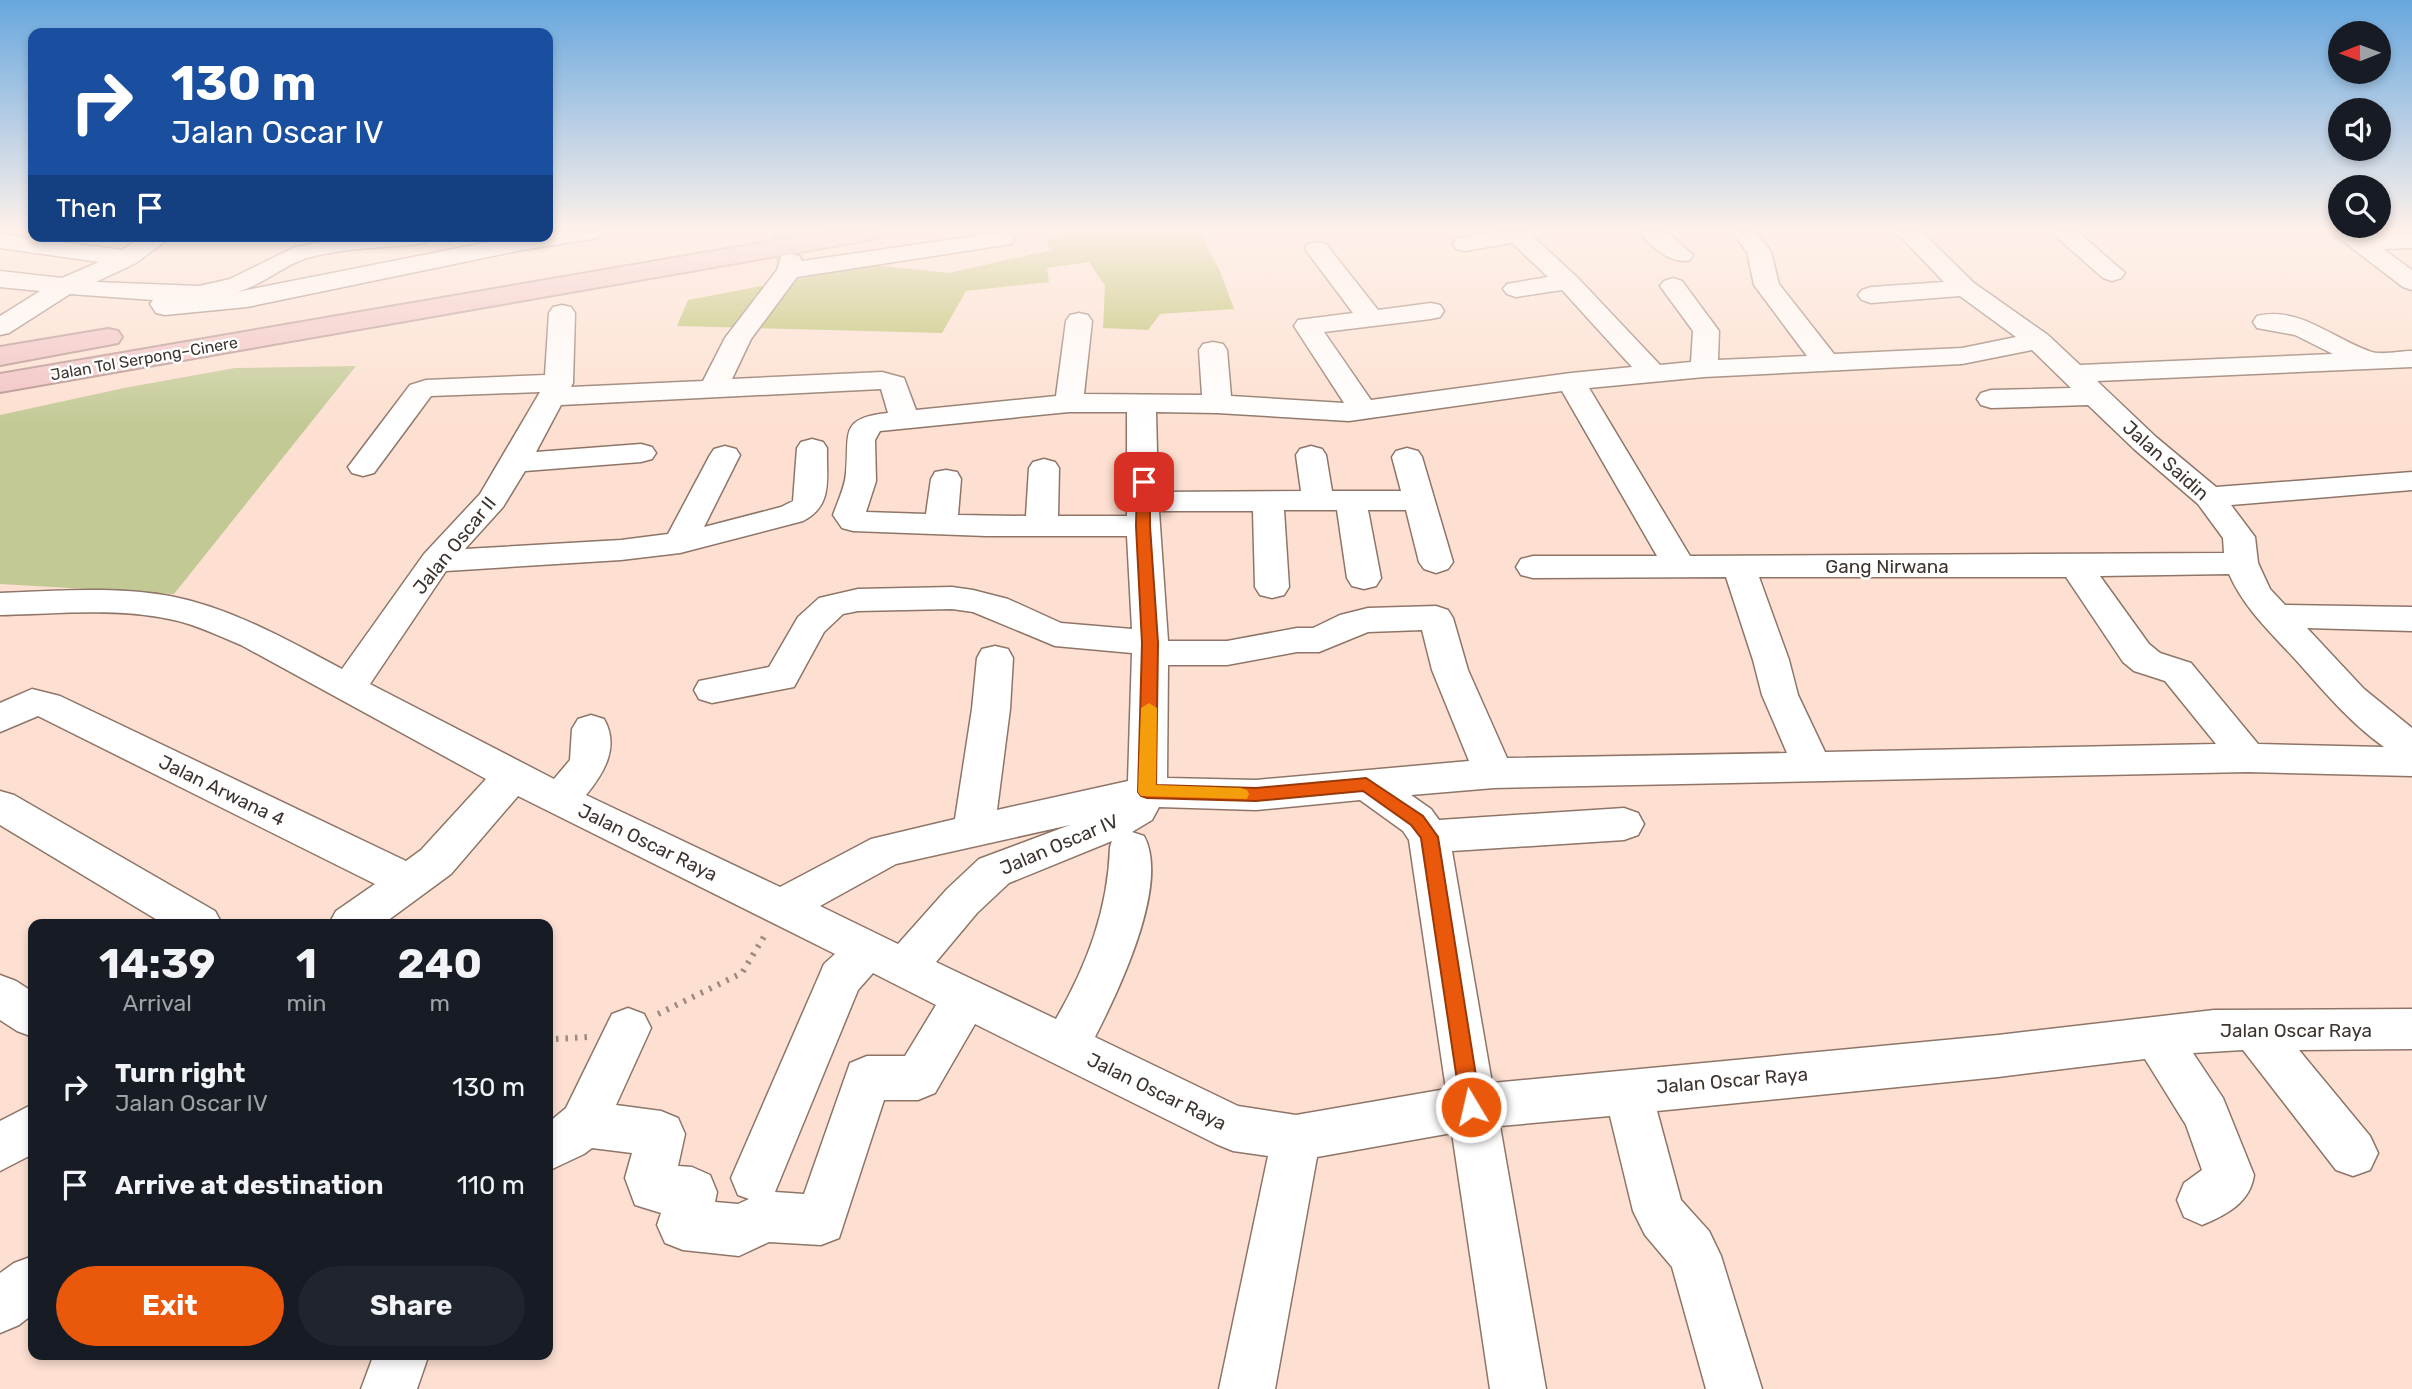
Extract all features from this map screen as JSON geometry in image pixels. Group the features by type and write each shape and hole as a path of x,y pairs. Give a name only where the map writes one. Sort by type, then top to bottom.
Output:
{"highway":[{"name":"Jalan Tol Serpong–Cinere","path":"159,329 349,297"},
{"name":"Jalan Tol Serpong–Cinere","path":"0,383 495,297"},
{"name":"Jalan Tol Serpong–Cinere","path":"0,356 131,333"}],"street":[{"path":"0,327 49,297"},
{"path":"170,297 163,304 165,307 258,297"},
{"path":"714,387 738,338 768,297"},
{"path":"1354,297 1370,317"},
{"path":"1582,297 1653,374"},
{"path":"1682,297 1706,331 1704,369"},
{"path":"1776,297 1827,363"},
{"name":"Jalan Saidin","path":"1977,297 2038,341 2145,443 2209,497 2239,537 2241,563 2255,594 2351,698 2412,747"},
{"path":"1363,410 1306,328 1311,323 1431,311"},
{"name":"Jalan Oscar II","path":"347,689 436,561 492,500 515,463 555,390 562,313"},
{"path":"1069,403 1079,321"},
{"path":"2266,322 2293,324 2307,329 2362,359"},
{"path":"1417,500 1268,501 1042,526 853,521 850,518 862,474 860,437 872,423 904,418 1069,403 1217,404 1363,410 1571,381 1704,369 1962,356 2038,341"},
{"path":"1213,350 1217,404"},
{"path":"2074,374 2362,359 2412,359"},
{"path":"363,467 420,391 426,388 555,390 882,380 894,384 904,418"},
{"path":"1571,381 1680,567"},
{"path":"1991,399 2096,396"},
{"path":"1141,404 1150,648 1147,792"},
{"path":"436,561 680,544 738,530 806,508 810,498 812,448"},
{"path":"515,463 641,453"},
{"path":"680,544 725,455"},
{"path":"1311,455 1318,501"},
{"path":"1406,457 1436,562"},
{"path":"1042,526 1044,468"},
{"path":"941,524 946,479"},
{"path":"2209,497 2410,483"},
{"path":"1268,501 1272,587"},
{"path":"1351,501 1364,578"},
{"name":"Gang Nirwana","path":"1533,567 2241,563"},
{"path":"1738,565 1771,660 1780,695 1813,768"},
{"path":"2076,566 2136,653 2147,662 2178,672 2248,758"},
{"path":"712,690 781,678 810,625 831,606 841,601 952,598 996,607 1055,634 1150,648 1227,653 1297,640 1319,640 1352,623 1368,620 1436,618 1450,670 1494,773"},
{"name":"Jalan Oscar Raya","path":"0,604 89,602 171,608 216,621 253,637 559,800 888,957 1233,1128 1296,1138 1471,1107 1998,1056 2156,1036 2253,1028 2412,1029"},
{"path":"2275,616 2412,619"},
{"path":"974,829 991,709 995,658"},
{"name":"Jalan Arwana 4","path":"16,710 47,705 410,882"},
{"path":"559,800 589,764 591,729"},
{"path":"782,907 886,850 1147,792 1256,795 1494,773 2248,758 2412,762"},
{"path":"358,919 436,862 512,776"},
{"path":"1366,784 1417,820 1429,837 1518,1389"},
{"name":"Jalan Oscar IV","path":"756,1178 840,978 888,957 962,901 994,871 1109,826 1138,809 1147,792"},
{"path":"0,806 192,919"},
{"path":"1429,837 1624,824"},
{"path":"1065,1047 1079,1024 1122,921 1129,880 1130,848"},
{"path":"0,995 28,1014"},
{"path":"565,1136 661,1133 650,1178 653,1188 692,1192 683,1225 739,1230 767,1217 821,1220 867,1078 918,1078 950,1022 968,998"},
{"path":"565,1136 628,1028"},
{"path":"2253,1028 2353,1153"},
{"path":"2156,1036 2206,1114 2227,1166 2228,1182 2203,1200"},
{"path":"1627,1090 1659,1210 1668,1224 1686,1241 1695,1256 1734,1389"},
{"path":"0,1148 28,1130"},
{"path":"1247,1389 1296,1138"},
{"path":"0,1306 28,1286"},
{"path":"389,1389 400,1360"}],"path":[{"path":"556,1039 588,1037 628,1028 742,973 782,907"}],"green space":[{"path":"705,297 963,297 942,333 677,326 688,300"},
{"path":"1104,297 1230,297 1234,309 1160,314 1148,330 1103,328"},
{"path":"356,366 174,594 0,584 0,415 124,388 235,368"}],"slow traffic":[{"path":"1149,708 1147,792 1241,794"}],"route":[{"path":"1144,482 1143,526 1150,643 1147,792 1256,795 1366,784 1417,820 1429,837 1471,1107"}]}
